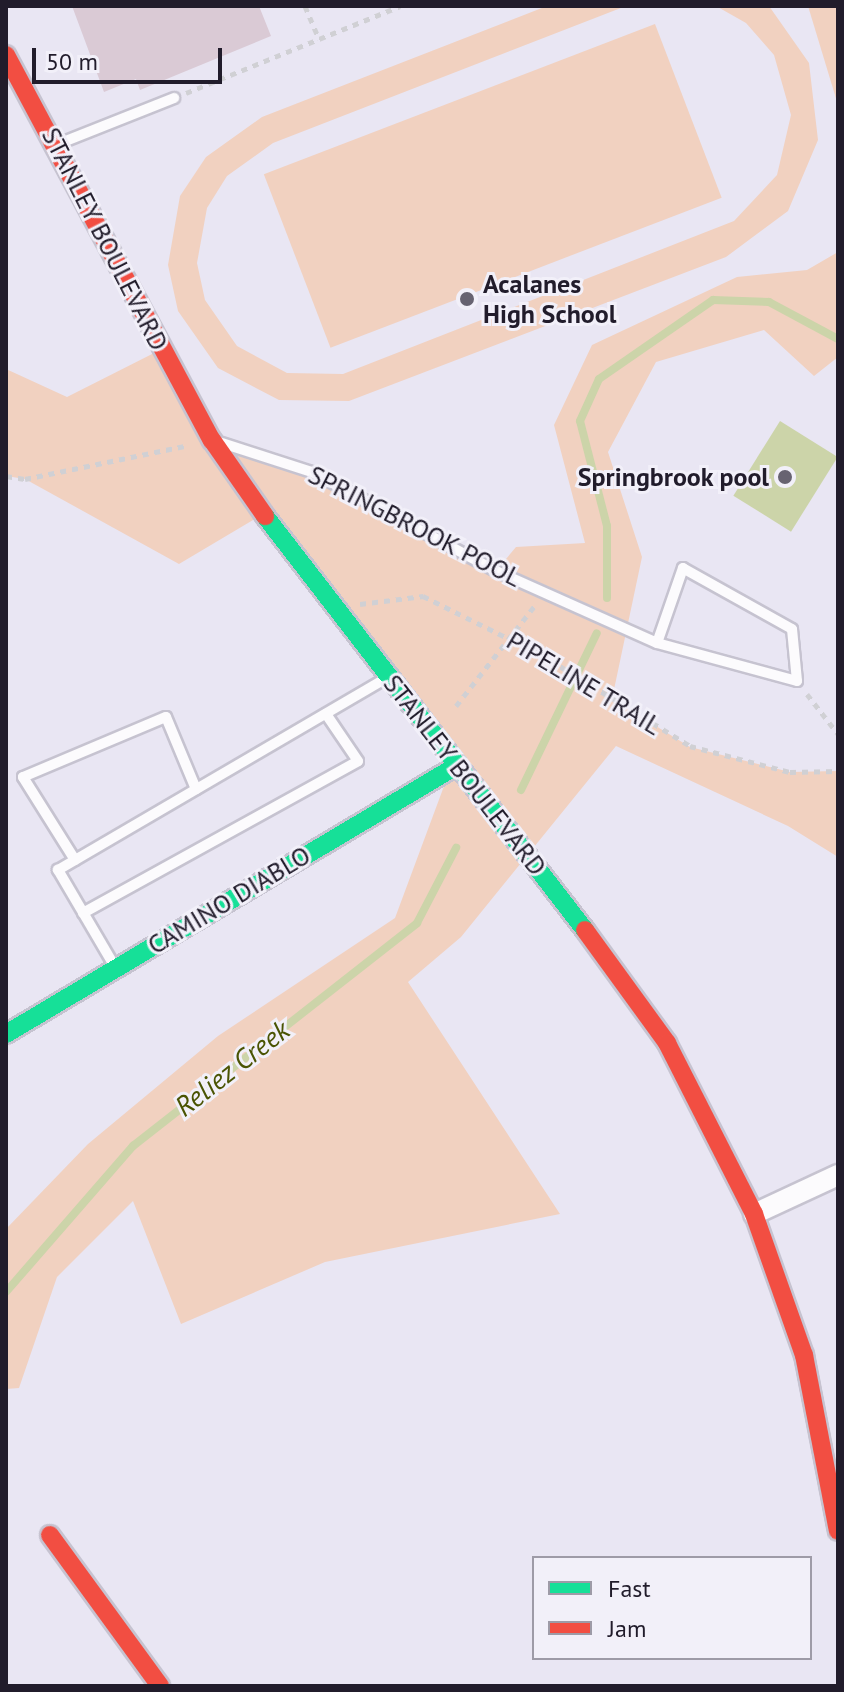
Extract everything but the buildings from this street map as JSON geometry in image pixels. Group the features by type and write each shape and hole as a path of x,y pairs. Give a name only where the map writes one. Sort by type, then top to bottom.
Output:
{"street":[{"name":"STANLEY BOULEVARD","path":"6,55 58,144 212,440 453,768 530,856 667,1043 754,1214 804,1355 837,1524"},
{"name":"CAMINO DIABLO","path":"6,1034 453,768"},
{"path":"754,1214 838,1175"},
{"path":"50,1535 160,1686"}],"lane":[{"path":"58,144 174,98"},
{"name":"SPRINGBROOK POOL","path":"212,440 312,472 496,571 547,591 657,643 797,681"},
{"path":"657,643 683,568 792,629 797,681"},
{"path":"115,967 58,870 387,678"},
{"path":"83,913 358,761 326,714"},
{"path":"75,860 23,777 166,717 196,789"}],"path":[{"path":"305,6 319,39"},
{"path":"174,98 400,6"},
{"path":"6,476 25,479 212,440"},
{"path":"456,706 547,591"},
{"name":"PIPELINE TRAIL","path":"334,610 403,594 423,596 510,639 690,746 790,772 838,771"},
{"path":"797,681 838,734"}],"shaded area":[{"path":"547,6 626,6 273,143 227,176 207,208 197,263 205,300 237,346 287,373 343,374 734,221 777,175 791,115 774,55 746,23 716,6 769,6 809,63 818,140 788,211 726,257 349,401 279,400 218,368 178,311 168,265 180,196 206,157 262,117"},
{"path":"808,6 838,6 838,105"},
{"path":"655,24 722,198 330,348 264,174"},
{"path":"838,252 838,357 814,376 764,330 656,362 608,452 642,557 612,699 690,747 790,772 838,771 838,857 788,826 616,746 461,937 408,982 560,1214 325,1262 181,1324 133,1201 57,1277 19,1388 6,1389 6,1229 88,1144 218,1036 395,918 450,770 263,514 179,564 25,479 6,476 6,369 67,397 162,349 212,440 312,472 496,571 516,547 585,543 554,425 592,345 737,277 807,270"},
{"name":"Springbrook pool","path":"780,421 838,457 791,532 733,496"}],"waterway":[{"name":"Reliez Creek","path":"607,598 607,526 580,421 599,379 713,300 769,302 838,339"},
{"name":"Reliez Creek","path":"521,790 597,633"},
{"name":"Reliez Creek","path":"6,1292 133,1146 417,923 456,848"}],"traffic: fast":[{"path":"265,516 585,930"},
{"path":"6,1034 453,768"}],"traffic: jam":[{"path":"6,55 212,440 265,516"},
{"path":"585,930 667,1043 754,1214 804,1355 838,1531"},
{"path":"50,1535 160,1686"}],"place":[{"name":"Acalanes High School","path":"467,299"},
{"name":"Springbrook pool","path":"785,477"}]}
